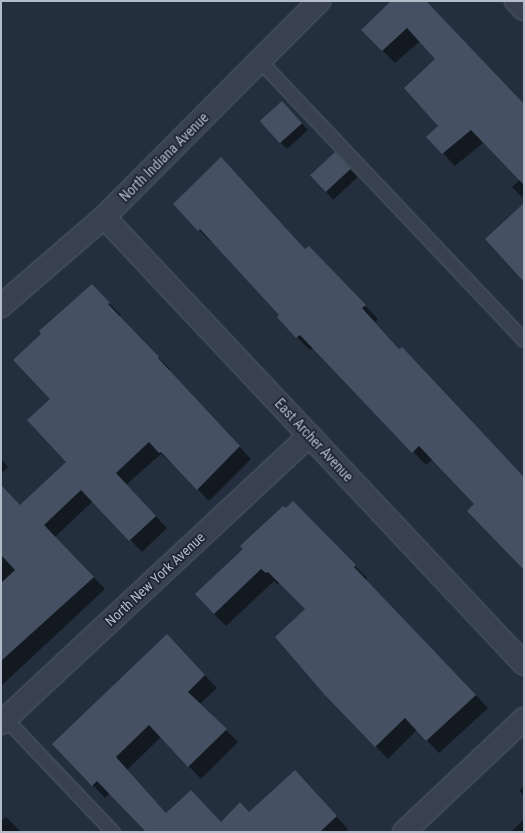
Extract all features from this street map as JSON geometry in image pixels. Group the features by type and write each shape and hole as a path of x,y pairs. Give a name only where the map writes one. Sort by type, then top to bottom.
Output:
{"street":[{"name":"North Indiana Avenue","path":"1,306 104,217 319,1"},
{"path":"516,1 524,9"},
{"name":"East Archer Avenue","path":"104,217 524,664"},
{"name":"North New York Avenue","path":"3,718 310,435"},
{"path":"404,832 524,719"}],"lane":[{"path":"260,61 524,340"},
{"path":"3,718 113,832"}],"building":[{"path":"391,1 426,1 524,104 524,185 471,130 442,154 426,137 438,126 404,88 435,59 407,28 382,51 361,30"},
{"path":"282,101 302,123 280,143 260,121"},
{"path":"335,152 351,169 326,192 310,175"},
{"path":"221,157 305,249 309,246 366,305 362,308 399,349 402,347 524,477 524,570 467,511 474,504 419,446 412,453 300,335 296,338 277,317 279,315 200,229 198,231 173,204"},
{"path":"524,203 524,282 485,239"},
{"path":"92,284 110,303 108,304 159,357 158,358 240,446 197,490 161,452 159,453 149,442 116,473 156,516 129,541 81,490 44,525 94,577 1,661 1,583 15,570 1,555 1,485 20,505 66,462 27,420 50,399 13,360 41,334 39,331"},
{"path":"293,501 356,565 354,567 476,695 426,741 405,718 375,747 324,694 275,637 305,609 268,572 266,573 261,569 214,614 195,594 243,549 240,546 283,506 286,508"},
{"path":"167,634 205,675 188,692 227,729 188,767 149,725 116,757 166,813 191,790 221,822 240,802 249,812 295,770 337,816 320,832 146,832 97,781 92,786 52,744"}]}
